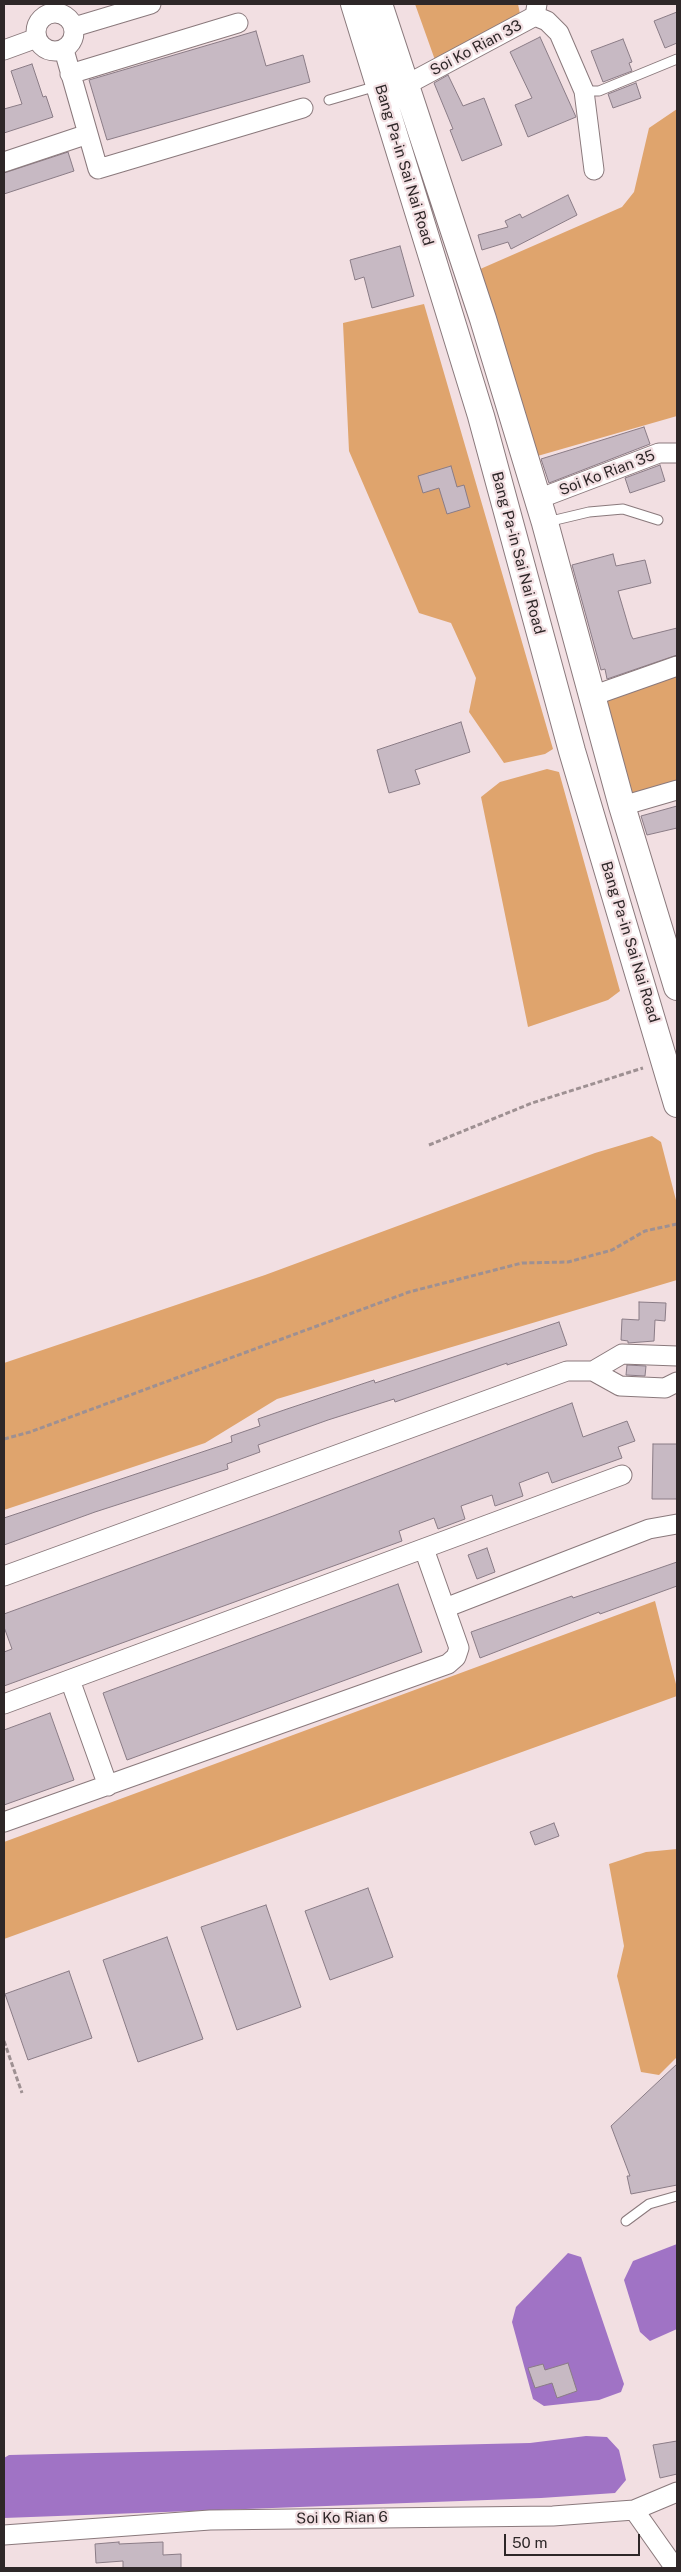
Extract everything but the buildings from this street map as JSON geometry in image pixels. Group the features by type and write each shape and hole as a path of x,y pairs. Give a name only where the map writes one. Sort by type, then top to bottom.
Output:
{"main road":[{"name":"Bang Pa-in Sai Nai Road","path":"354,4 481,416 572,751 666,1061 677,1104"},
{"name":"Bang Pa-in Sai Nai Road","path":"378,4 483,318 541,511 622,806 677,987"}],"street":[{"path":"74,27 151,4"},
{"path":"48,9 63,14 74,27 72,42 64,50 48,50 37,38 36,28 48,9"},
{"path":"536,10 559,33 584,90 594,170"},
{"name":"Soi Ko Rian 33","path":"406,85 536,10"},
{"path":"70,74 238,23"},
{"path":"4,50 37,38"},
{"path":"64,50 98,169 304,108"},
{"path":"4,162 88,134"},
{"name":"Soi Ko Rian 35","path":"541,511 659,453 677,453"},
{"path":"592,696 677,666"},
{"path":"622,806 677,790"},
{"path":"593,1371 622,1354 677,1356"},
{"path":"4,1576 567,1371 593,1371 620,1386 665,1388 677,1382"},
{"path":"4,1704 622,1475"},
{"path":"445,1608 649,1529 677,1524"},
{"path":"4,1822 448,1664 456,1657 459,1648 424,1549"},
{"path":"70,1680 108,1786"},
{"name":"Soi Ko Rian 6","path":"4,2535 210,2520 552,2516 634,2510 677,2492"},
{"path":"634,2510 675,2568"}],"lane":[{"path":"584,90 599,91 677,59"},
{"path":"329,100 380,86"},
{"path":"541,511 589,512 623,509 658,520"},
{"path":"626,2221 649,2204 677,2196"}],"path":[{"path":"429,1145 532,1103 666,1061"},
{"path":"4,1439 30,1432 409,1292 522,1263 568,1262 612,1250 645,1231 677,1224"},
{"path":"4,2041 22,2093"}],"shaded area":[{"path":"415,4 518,4 520,14 435,60"},
{"path":"677,109 677,416 534,457 478,270 622,207 634,192 649,128"},
{"path":"424,304 553,749 545,754 504,763 469,712 476,678 451,623 419,613 349,451 343,323"},
{"path":"677,673 677,786 628,795 603,704 607,698"},
{"path":"547,769 559,772 620,991 608,1000 528,1027 481,797 500,782"},
{"path":"652,1136 661,1142 677,1204 677,1280 277,1399 205,1443 4,1510 4,1363 265,1275 595,1153"},
{"path":"655,1601 677,1688 677,1696 4,1939 4,1842"},
{"path":"677,1849 677,2057 659,2075 641,2072 617,1976 624,1946 609,1864 646,1852"},
{"path":"677,2244 677,2329 650,2341 640,2332 624,2280 633,2261"},
{"path":"568,2253 581,2257 624,2384 621,2392 599,2400 544,2406 533,2399 512,2322 516,2307"},
{"path":"586,2436 607,2437 619,2450 626,2480 615,2493 541,2498 4,2518 4,2458 9,2455 530,2443"}]}
